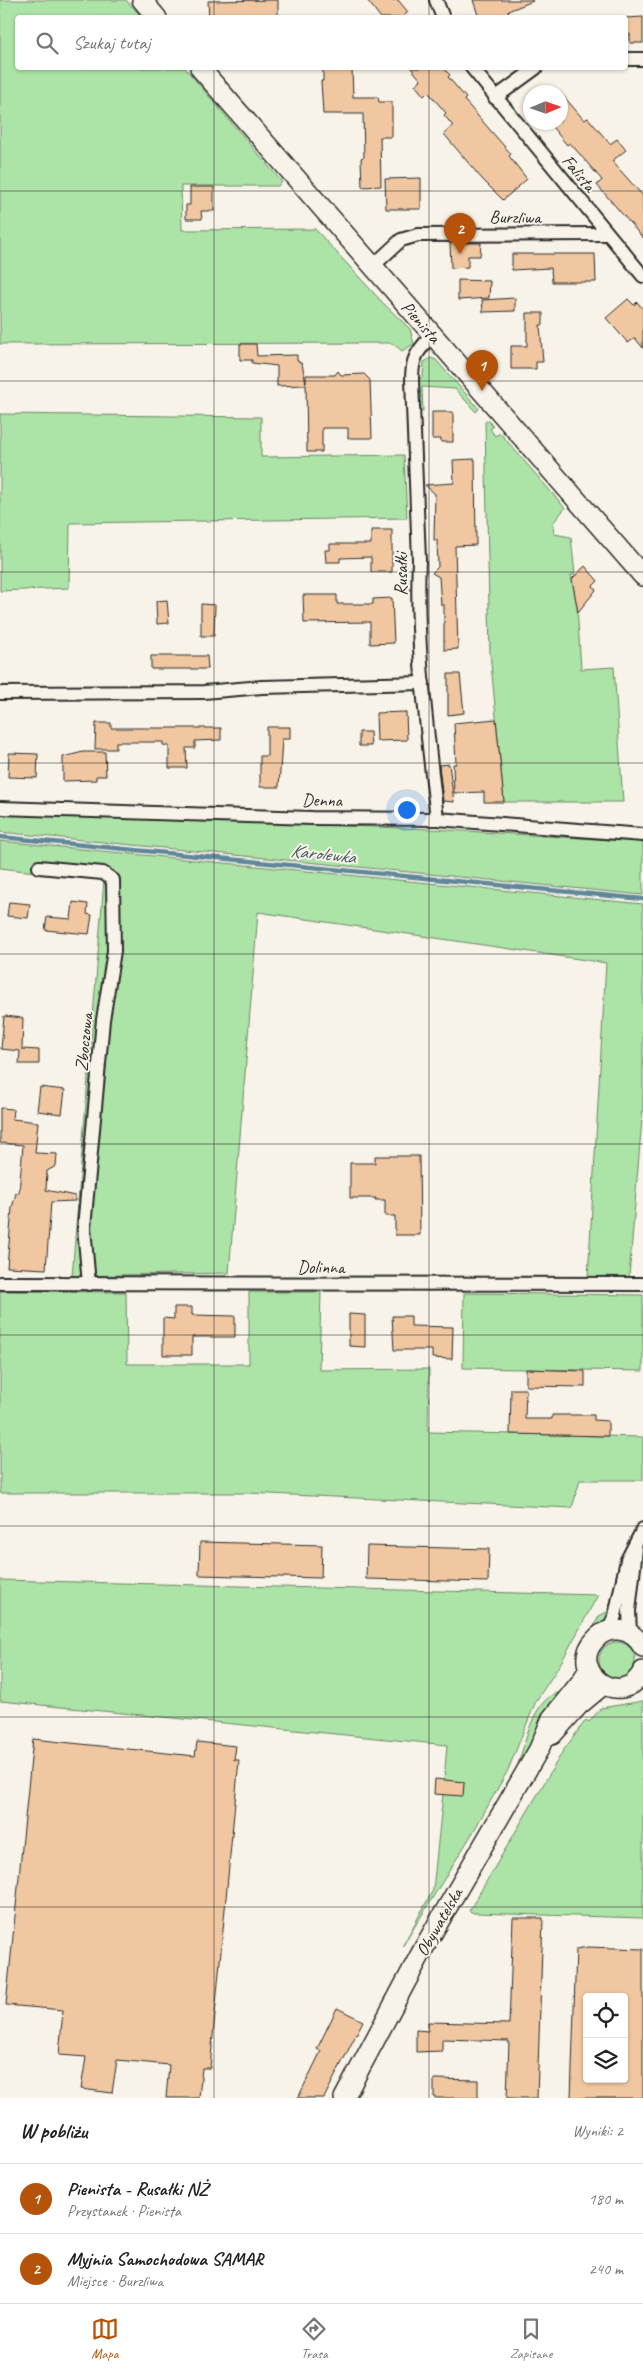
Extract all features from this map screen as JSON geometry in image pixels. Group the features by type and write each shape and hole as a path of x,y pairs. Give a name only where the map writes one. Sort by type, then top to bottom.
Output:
{"main road":[{"path":"142,0 154,15"},
{"name":"Pienista","path":"202,70 643,576"},
{"path":"643,1647 630,1633 618,1630 608,1631 600,1635 590,1646 587,1659 589,1669 597,1681 611,1688 632,1684 643,1673"},
{"name":"Obywatelska","path":"344,2098 426,1944 539,1749 552,1718 589,1669"},
{"name":"Obywatelska","path":"539,1749 579,1705 603,1685"}],"street":[{"path":"436,0 442,15"},
{"path":"628,59 643,59"},
{"name":"Falista","path":"474,70 607,234 642,274"},
{"path":"495,98 533,70"},
{"name":"Burzliwa","path":"373,266 401,240 418,235 607,234"},
{"name":"Rusałki","path":"432,335 416,354 412,365 415,509 418,552 416,578 423,684 437,819"},
{"path":"0,693 204,692 262,687 423,684"},
{"name":"Denna","path":"0,808 312,818 437,819 643,834"},
{"name":"Zboczowa","path":"39,867 103,873 113,880 114,951 103,1020 84,1228 89,1284"},
{"name":"Dolinna","path":"0,1283 643,1284"},
{"path":"608,1631 615,1616 622,1574 641,1533"},
{"path":"630,1633 629,1611 641,1533"}],"green space":[{"path":"0,0 126,0 140,15 15,15 15,70 187,70 282,182 278,186 181,186 182,230 315,229 382,302 410,329 414,344 402,351 392,343 0,344"},
{"path":"431,358 436,360 479,409 476,412 455,389 422,387 423,411 419,411 419,379 423,377 424,362"},
{"path":"0,414 261,417 261,457 404,455 407,518 70,523 69,588 0,591"},
{"path":"488,420 493,427 490,429 495,436 500,433 565,508 553,523 554,534 571,537 575,575 571,575 577,606 581,669 614,667 623,802 504,802 490,653 485,422"},
{"path":"0,814 432,829 643,842 643,895 0,832"},
{"path":"0,841 643,904 643,1106 629,1277 588,1277 606,963 258,912 229,1273 72,1276 104,880 0,868"},
{"path":"0,1291 126,1292 127,1364 249,1364 249,1292 321,1292 319,1370 429,1369 428,1432 643,1437 643,1480 580,1480 572,1508 248,1493 0,1493"},
{"path":"464,1293 643,1295 643,1371 463,1368"},
{"path":"0,1580 598,1595 559,1666 536,1701 508,1770 472,1834 402,1947 433,1890 443,1794 463,1796 464,1782 444,1780 447,1745 0,1701"},
{"path":"609,1611 602,1625 589,1636 599,1616"},
{"path":"617,1642 624,1643 630,1647 634,1653 634,1667 630,1673 624,1677 617,1678 610,1677 604,1673 600,1667 599,1660 600,1653 604,1647 610,1643"},
{"path":"556,1693 559,1694 518,1769 527,1735 536,1714 541,1705"},
{"path":"643,1701 643,1918 474,1913 469,1911 563,1751 586,1720 589,1722 601,1708"}],"building":[{"path":"278,0 278,15 209,15 208,1"},
{"path":"367,0 398,0 408,12 405,15 379,15"},
{"path":"473,0 533,1 508,11 509,15 478,15"},
{"path":"643,17 643,43 630,43 628,18"},
{"path":"323,70 352,70 353,97 378,97 379,102 392,102 392,137 380,137 381,186 362,187 361,158 364,157 363,114 323,114 321,81 323,81"},
{"path":"413,70 445,70 450,75 448,77 466,98 464,100 511,154 509,156 527,179 503,200 482,179 444,134 453,126 444,115 446,113 428,92 424,96 415,85 421,80"},
{"path":"568,101 584,120 588,118 610,144 617,139 626,150 612,161 643,196 643,238 597,185 602,180 570,143 567,145 555,130 568,130"},
{"path":"421,178 421,209 386,209 385,179"},
{"path":"190,187 214,187 214,211 201,211 202,219 186,219 186,205 190,205"},
{"path":"450,243 481,243 480,256 468,256 468,267 451,268"},
{"path":"512,254 595,254 596,282 552,282 551,268 512,270"},
{"path":"458,280 490,281 489,298 458,300"},
{"path":"515,298 515,311 483,312 482,300"},
{"path":"628,299 634,305 637,302 643,309 643,348 635,338 628,343 606,318"},
{"path":"527,313 543,313 543,325 540,325 543,362 536,362 536,369 511,369 511,346 527,346"},
{"path":"240,344 256,344 257,356 297,355 297,360 302,364 306,383 306,375 335,375 338,371 341,375 364,374 370,380 372,438 348,438 348,428 322,428 322,452 307,452 306,385 277,386 277,366 252,363 252,360 240,360"},
{"path":"432,412 453,412 453,442 441,442 441,439 432,439"},
{"path":"475,459 476,545 455,546 458,649 444,650 444,605 441,605 439,577 432,573 438,567 437,540 434,540 435,494 425,485 454,483 453,460"},
{"path":"371,530 392,530 392,572 371,572 371,557 340,558 340,562 326,562 325,550 330,550 330,544 371,544"},
{"path":"585,566 598,581 593,586 596,590 578,612 572,579"},
{"path":"303,595 337,595 337,604 373,604 373,599 392,598 394,643 370,644 370,622 304,623"},
{"path":"167,600 169,623 157,624 156,601"},
{"path":"201,604 215,605 214,636 201,636"},
{"path":"151,656 207,656 208,669 151,669"},
{"path":"448,674 460,674 464,713 448,715"},
{"path":"406,712 407,740 377,741 376,713"},
{"path":"496,719 504,802 484,802 484,792 454,793 453,764 456,764 454,723"},
{"path":"96,723 111,723 111,728 221,728 221,740 195,741 195,748 186,748 187,768 169,768 169,746 163,745 163,742 116,742 116,749 95,749"},
{"path":"267,727 290,727 290,739 282,739 279,787 260,787 260,756 267,756"},
{"path":"359,732 370,732 371,746 359,746"},
{"path":"83,752 105,752 106,776 96,776 96,780 63,781 63,757"},
{"path":"9,753 38,754 37,778 8,777"},
{"path":"449,764 454,802 443,801 439,765"},
{"path":"9,902 30,904 28,918 7,916"},
{"path":"73,902 88,904 87,914 92,915 89,934 45,930 47,917 71,919"},
{"path":"4,1016 23,1018 22,1049 39,1050 39,1064 19,1064 20,1051 1,1049"},
{"path":"40,1087 65,1090 62,1114 37,1111"},
{"path":"0,1108 13,1109 12,1119 38,1122 35,1153 57,1154 56,1166 47,1171 46,1190 75,1196 75,1201 51,1202 46,1269 7,1267 12,1208 16,1193 19,1193 23,1145 0,1143"},
{"path":"375,1156 419,1156 420,1235 395,1235 395,1216 385,1216 385,1200 350,1198 350,1163 375,1163"},
{"path":"174,1307 192,1307 192,1315 235,1316 235,1337 192,1337 192,1355 163,1355 163,1318 174,1319"},
{"path":"349,1314 365,1315 365,1347 349,1346"},
{"path":"392,1316 411,1316 411,1326 453,1327 452,1359 432,1358 432,1350 394,1350"},
{"path":"526,1369 585,1371 585,1387 526,1386"},
{"path":"511,1389 526,1389 525,1419 552,1419 552,1415 594,1415 594,1420 608,1421 608,1436 510,1434"},
{"path":"200,1542 322,1545 321,1578 199,1575"},
{"path":"367,1546 489,1549 488,1582 366,1579"},
{"path":"33,1739 195,1756 197,1742 236,1746 234,1760 239,1760 210,2068 202,2068 199,2098 166,2098 169,2065 117,2060 112,2093 81,2089 86,2057 59,2055 63,2010 6,2005"},
{"path":"435,1779 464,1782 463,1796 434,1794"},
{"path":"513,1918 543,1918 537,2098 507,2098 509,2041 442,2039 442,2051 416,2052 416,2030 428,2031 428,2022 509,2024"},
{"path":"588,1947 643,1949 643,2098 571,2098 576,1949"},
{"path":"337,2008 363,2021 324,2098 298,2098 321,2051 317,2049"},
{"path":"434,2079 478,2080 478,2098 434,2098"}],"waterway":[{"name":"Karolewka","path":"0,837 643,899"}],"place":[{"name":"Myjnia Samochodowa SAMAR","path":"460,254"},
{"name":"Pienista - Rusałki NŻ","path":"482,391"}]}
